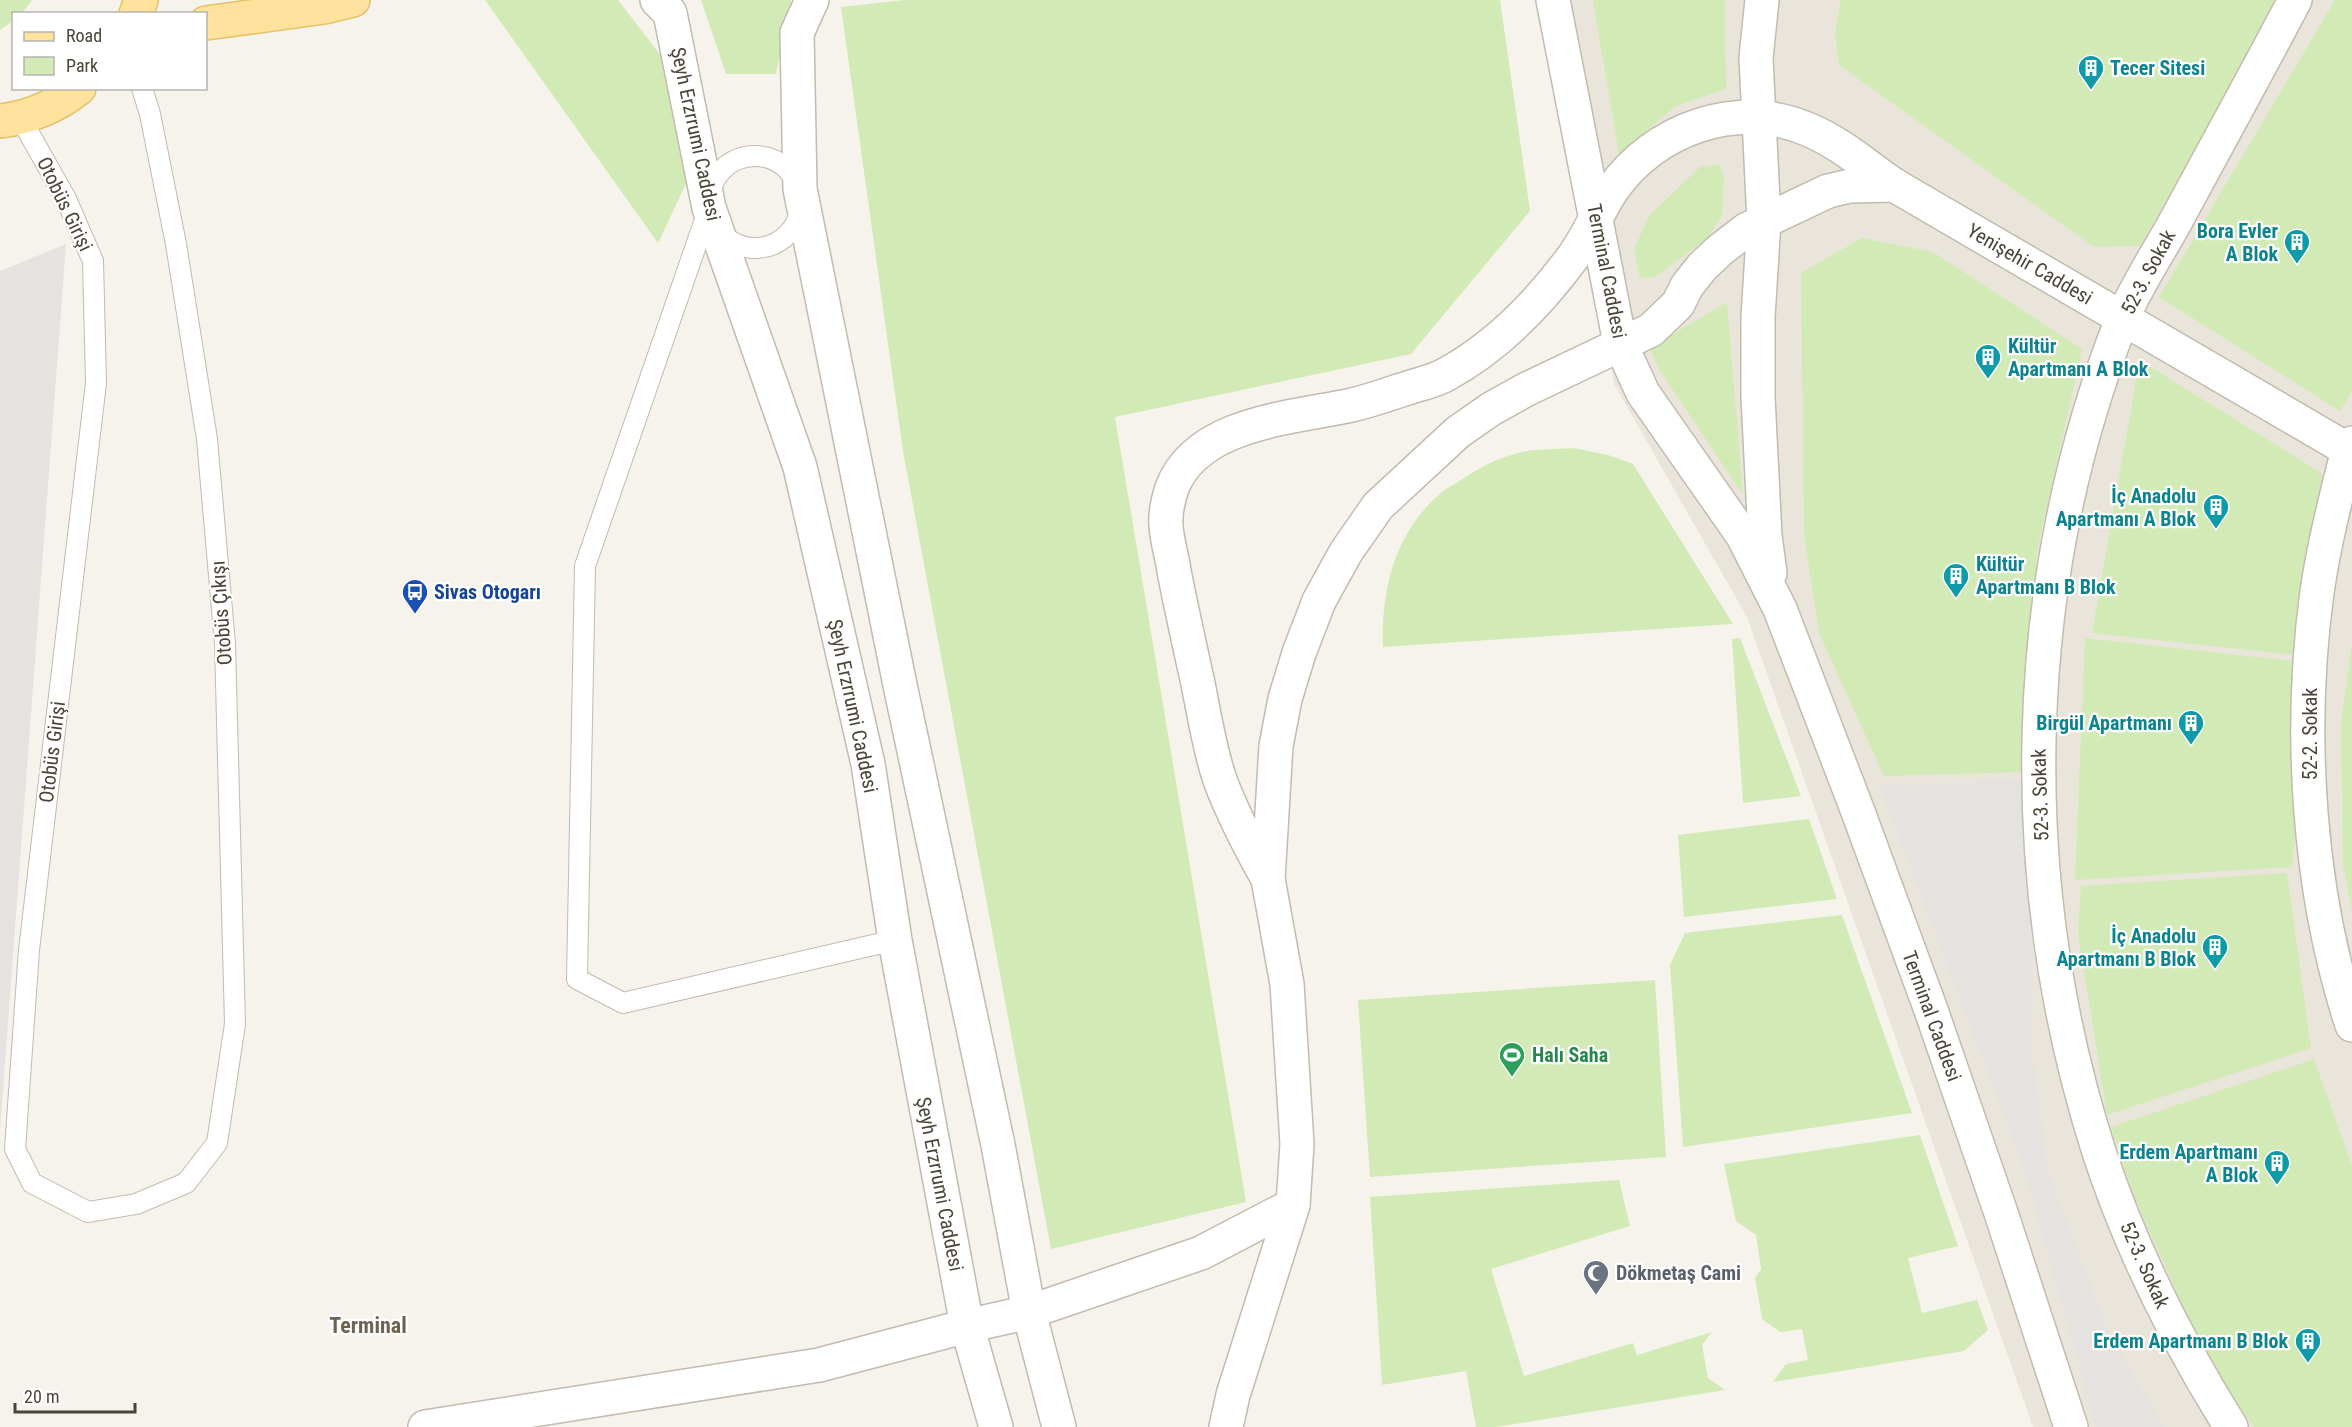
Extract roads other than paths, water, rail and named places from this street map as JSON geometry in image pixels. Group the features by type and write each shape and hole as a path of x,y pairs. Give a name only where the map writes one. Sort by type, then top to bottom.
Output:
{"main road":[{"path":"207,23 324,7 353,0"},
{"path":"11,120 68,98 77,90"}],"street":[{"name":"Şeyh Erzrrumi Caddesi","path":"657,0 670,13 709,207 800,467 868,764 895,940 967,1326 996,1427"},
{"path":"812,0 797,33 800,189 900,685 998,1145 1029,1312 1059,1427"},
{"name":"Terminal Caddesi","path":"1553,0 1620,343 1643,393 1743,536 1780,609"},
{"name":"Terminal Caddesi","path":"1761,0 1756,58 1764,221 1758,317 1758,396 1767,554 1771,579 1780,609 1857,809 1930,1010 2001,1213 2071,1427"},
{"name":"52-3. Sokak","path":"2231,1427 2162,1306 2129,1231 2100,1154 2077,1075 2059,995 2046,910 2039,825 2038,740 2043,654 2053,569 2070,486 2093,404 2123,318 2295,0"},
{"name":"Yenişehir Caddesi","path":"1268,879 1241,831 1219,777 1182,614 1166,525 1167,505 1182,468 1212,441 1232,433 1286,417 1355,404 1443,377 1482,351 1518,321 1547,290 1574,256 1597,220 1611,192 1630,167 1654,147 1681,131 1711,121 1742,117 1773,119 1804,127 1832,141 1894,184 2351,449"},
{"path":"1226,1427 1233,1395 1293,1205 1298,1144 1287,984 1268,879 1276,746 1285,699 1299,653 1319,601 1346,552 1378,506 1458,432 1491,409 1527,389 1651,330 1664,320 1677,304 1702,267 1746,230 1828,191 1850,186 1894,184"},
{"name":"52-2. Sokak","path":"2351,449 2330,522 2317,593 2310,664 2309,736 2311,807 2319,878 2332,949 2352,1025"},
{"path":"425,1427 819,1365 1029,1312 1202,1253 1293,1205"}],"lane":[{"name":"Otobüs Çıkışı","path":"143,90 150,114 176,244 207,439 225,644 235,1024 217,1143"},
{"name":"Otobüs Girişi","path":"11,120 66,199 93,261 96,383 29,950 15,1149 32,1183 88,1212 136,1204 186,1183 217,1143"},
{"path":"709,207 722,235 734,244 749,248 765,248 778,242 790,232 798,219 801,204 800,189 792,175 782,165 768,158 746,158 725,167 715,178 710,192 709,207 585,566 577,979 622,1003 895,940"}],"place":[{"name":"Tecer Sitesi","path":"2091,91"},
{"name":"Bora Evler A Blok","path":"2297,265"},
{"name":"Kültür Apartmanı A Blok","path":"1988,380"},
{"name":"İç Anadolu Apartmanı A Blok","path":"2216,530"},
{"name":"Kültür Apartmanı B Blok","path":"1956,599"},
{"name":"Sivas Otogarı","path":"415,615"},
{"name":"Birgül Apartmanı","path":"2191,746"},
{"name":"İç Anadolu Apartmanı B Blok","path":"2215,970"},
{"name":"Halı Saha","path":"1512,1078"},
{"name":"Erdem Apartmanı A Blok","path":"2277,1186"},
{"name":"Dökmetaş Cami","path":"1596,1296"},
{"name":"Erdem Apartmanı B Blok","path":"2308,1364"}],"district":[{"name":"Terminal","path":"368,1325"}]}
